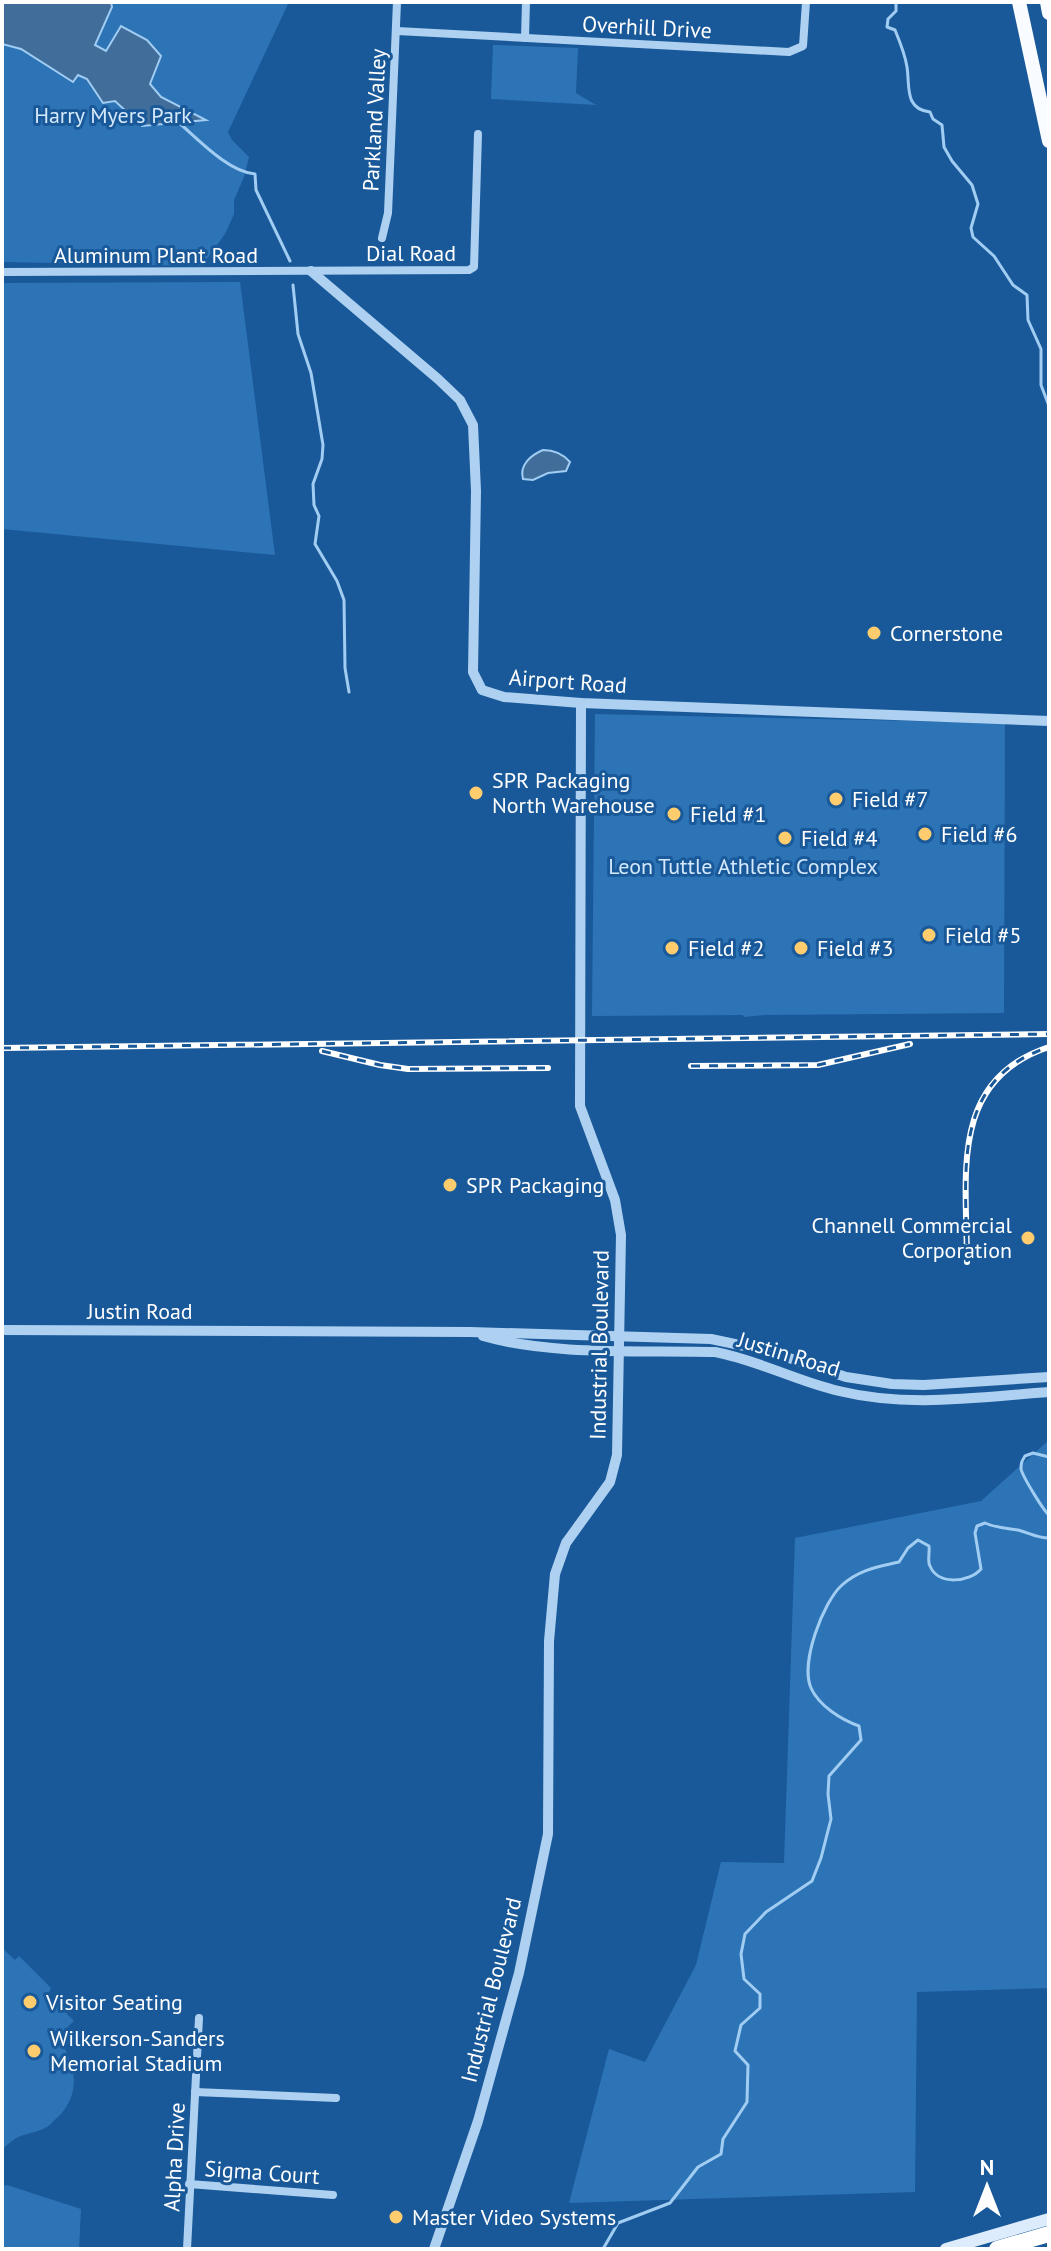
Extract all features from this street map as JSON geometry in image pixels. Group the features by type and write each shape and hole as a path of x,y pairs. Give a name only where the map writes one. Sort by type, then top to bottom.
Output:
{"highway":[{"path":"997,2249 1049,2234"}],"main road":[{"path":"1019,2 1049,141"},
{"path":"1047,2 1049,13"},
{"path":"946,2249 1049,2219"}],"street":[{"name":"Parkland Valley","path":"382,238 388,213 397,2"},
{"path":"525,38 526,2"},
{"name":"Overhill Drive","path":"397,31 789,52 800,49 805,39 806,2"},
{"name":"Dial Road","path":"311,271 472,269 478,134"},
{"name":"Aluminum Plant Road","path":"2,272 311,271"},
{"name":"Airport Road","path":"311,271 438,379 460,400 473,425 476,491 473,672 482,690 504,697 581,703 1049,721"},
{"name":"Industrial Boulevard","path":"434,2249 478,2121 519,1973 548,1834 549,1641 553,1586 559,1559 566,1543 610,1482 617,1455 619,1213 580,1106 581,703"},
{"name":"Justin Road","path":"2,1330 470,1332 711,1339 768,1351 846,1377 892,1384 924,1385 1049,1377"},
{"name":"Justin Road","path":"470,1332 502,1341 554,1348 715,1352 839,1391 900,1401 1049,1392"},
{"path":"763,1365 768,1351"},
{"name":"Alpha Drive","path":"187,2249 199,2018"},
{"path":"195,2092 336,2098"},
{"name":"Sigma Court","path":"189,2184 333,2195"}],"green space":[{"name":"Harry Myers Park","path":"2,2 289,2 228,132 249,157 234,200 234,214 225,234 202,266 4,262 2,266"},
{"path":"493,45 578,48 576,93 596,105 491,99"},
{"path":"240,282 275,555 2,529 2,283"},
{"name":"Leon Tuttle Athletic Complex","path":"595,714 1005,723 1004,1013 592,1016"},
{"path":"1049,1440 1049,1988 917,1992 915,2192 569,2203 609,2049 645,2062 696,1965 721,1862 784,1863 795,1538 981,1501"},
{"name":"Wilkerson-Sanders Memorial Stadium","path":"2,1948 15,1960 19,1956 51,1988 48,1995 74,2021 57,2037 69,2057 74,2077 71,2097 59,2116 47,2127 19,2137 2,2150"},
{"path":"2,2186 81,2209 79,2249 2,2249"}],"shaded area":[{"path":"2,2 111,2 112,7 95,45 106,51 121,26 147,40 161,56 150,84 161,97 206,120 142,126 115,101 103,103 87,79 78,75 73,82 21,49 2,44"},
{"path":"543,450 558,453 567,459 570,462 566,471 548,473 533,480 523,479 527,461"}],"waterway":[{"path":"896,2 896,11 888,19 887,27 895,30 902,48 910,96 916,106 930,112 933,119 942,125 944,147 972,185 978,204 971,228 973,237 994,256 1013,285 1027,295 1028,320 1041,349 1041,385 1049,406"},
{"path":"177,121 224,161 255,174 256,190 290,261"},
{"path":"293,285 298,334 311,373 323,445 322,459 313,484 314,505 319,516 315,544 337,581 344,600 345,668 349,692"},
{"path":"1049,409 1049,436"},
{"path":"1049,1457 1033,1453 1025,1456 1021,1469 1049,1515"},
{"path":"603,2249 618,2223 670,2203 698,2167 721,2154 723,2139 747,2102 748,2065 735,2051 741,2025 760,2008 760,1994 744,1979 741,1954 745,1934 766,1912 812,1881 831,1819 829,1776 861,1740 859,1726 825,1706 815,1695 808,1677 815,1634 835,1593 862,1572 899,1562 918,1540 929,1546 929,1564 934,1572 940,1577 954,1580 970,1577 981,1569 975,1533 977,1526 985,1523 1049,1538"}],"railway":[{"path":"2,1048 1049,1034"},
{"path":"691,1066 818,1065 910,1044"},
{"path":"967,1262 966,1165 970,1135 979,1107 994,1083 1016,1062 1049,1047"},
{"path":"322,1051 408,1069 548,1068"}],"place":[{"name":"Cornerstone","path":"874,633"},
{"name":"SPR Packaging North Warehouse","path":"476,793"},
{"name":"Field #7","path":"836,799"},
{"name":"Field #1","path":"674,814"},
{"name":"Field #6","path":"925,834"},
{"name":"Field #4","path":"785,838"},
{"name":"Field #5","path":"929,935"},
{"name":"Field #2","path":"672,948"},
{"name":"Field #3","path":"801,948"},
{"name":"SPR Packaging","path":"450,1185"},
{"name":"Channell Commercial Corporation","path":"1028,1238"},
{"name":"Visitor Seating","path":"30,2002"},
{"name":"Wilkerson-Sanders Memorial Stadium","path":"34,2051"},
{"name":"Master Video Systems","path":"396,2217"}]}
